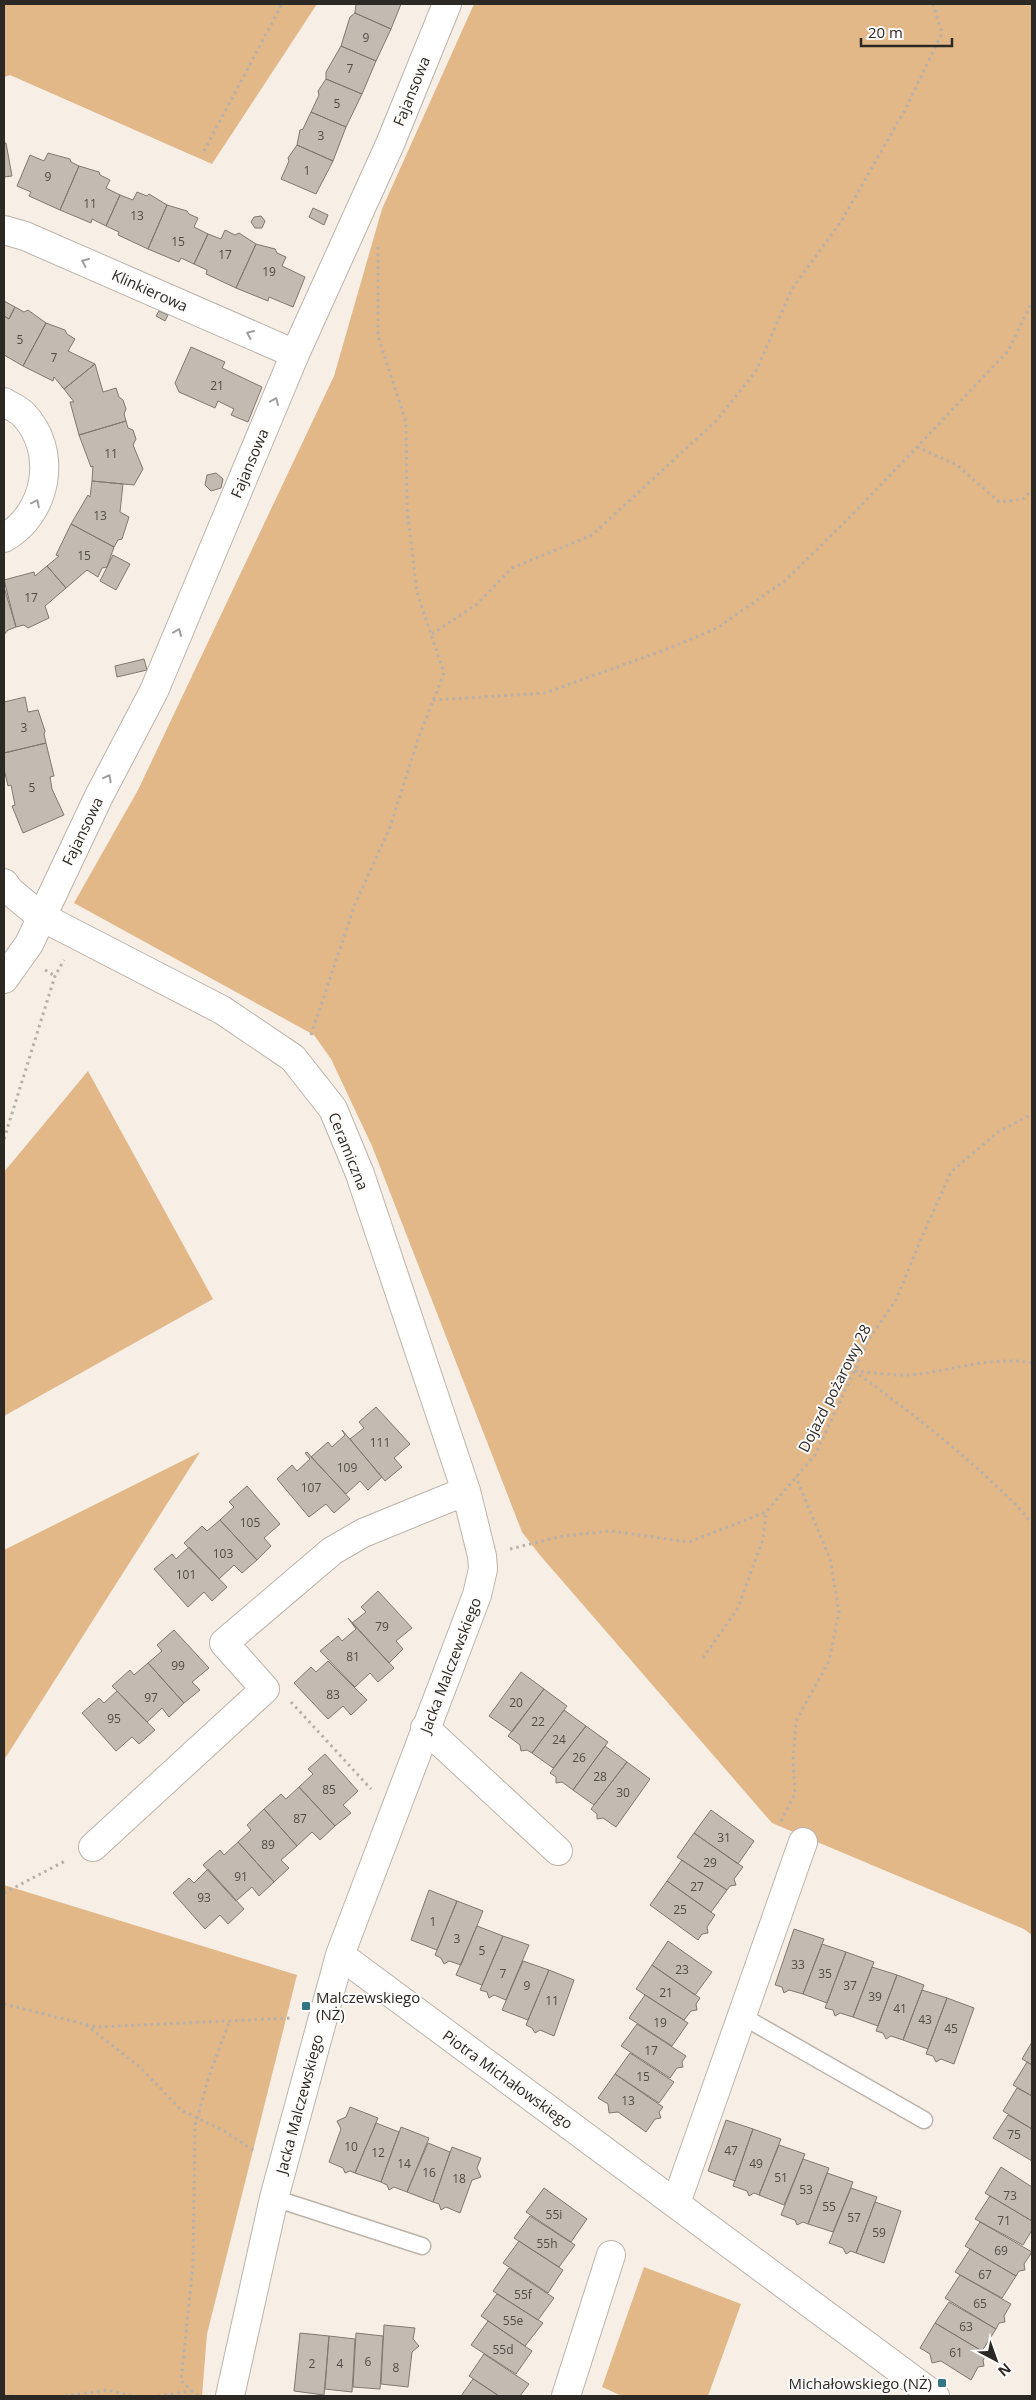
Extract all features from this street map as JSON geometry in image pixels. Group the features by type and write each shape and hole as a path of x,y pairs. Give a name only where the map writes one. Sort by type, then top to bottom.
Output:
{"street":[{"name":"Fajansowa","path":"4,979 29,944 40,916 98,796 154,691 295,354 390,144 447,4"},
{"name":"Klinkierowa","path":"4,230 25,236 295,354"},
{"path":"4,402 22,412 31,424 45,457 41,491 35,506 25,522 4,538"},
{"name":"Ceramiczna","path":"4,883 40,916 222,1010 293,1058 333,1109 360,1174 466,1490"},
{"path":"93,1846 265,1689 224,1643 332,1551 363,1533 466,1490"},
{"name":"Jacka Malczewskiego","path":"230,2396 281,2168 340,1955 477,1595 483,1570 482,1556 466,1490"},
{"path":"425,1728 558,1850"},
{"path":"676,2203 803,1842"},
{"name":"Piotra Michałowskiego","path":"340,1955 935,2396"},
{"path":"566,2396 610,2255"}],"lane":[{"path":"742,2016 924,2120"},
{"path":"274,2198 422,2246"}],"path":[{"path":"204,151 282,4"},
{"path":"432,634 477,604 512,568 592,535 716,421 756,371 792,289 842,220 906,108 942,33 933,4"},
{"path":"300,1067 355,904 389,830 417,742 444,673 418,593 408,517 406,422 378,336 378,240"},
{"path":"433,700 545,693 670,648 717,628 786,580 917,447 1008,352 1032,302"},
{"path":"917,447 957,465 999,502 1023,499 1032,490"},
{"path":"4,1139 55,976 68,954"},
{"name":"Dojazd pożarowy 28","path":"482,1556 563,1536 611,1531 689,1542 766,1512 814,1455 869,1339 896,1300 951,1172 998,1132 1032,1114"},
{"path":"854,1371 908,1375 962,1366 1020,1361 1032,1364"},
{"path":"854,1371 919,1419 973,1464 1023,1511 1032,1524"},
{"path":"779,1826 794,1794 793,1760 796,1721 829,1661 838,1612 830,1559 796,1477"},
{"path":"703,1658 738,1608 763,1540 766,1512"},
{"path":"265,1689 280,1690 394,1814"},
{"path":"4,1893 93,1846"},
{"path":"4,2004 96,2027 323,2016"},
{"path":"198,2396 181,2381 193,2265 195,2126 208,2079 229,2022"},
{"path":"85,2024 141,2068 181,2110 224,2131 281,2168"},
{"path":"65,2396 108,2390 132,2396"},
{"path":"158,2396 192,2391"},
{"path":"4,2396 14,2396"}],"shaded area":[{"path":"4,4 317,4 212,164 10,75 4,77"},
{"path":"474,4 1032,4 1032,1935 1024,1929 772,1823 522,1532 372,1146 331,1059 314,1035 74,903 138,790 334,376 382,209"},
{"path":"88,1071 213,1299 4,1416 4,1172"},
{"path":"200,1452 4,1760 4,1550"},
{"path":"4,1885 297,1975 207,2334 202,2396 4,2396"},
{"path":"644,2267 741,2304 708,2396 622,2396 602,2387"}],"building":[{"path":"356,4 401,4 391,29 355,13"},
{"path":"355,13 391,29 376,61 341,46 350,17"},
{"path":"341,46 376,61 362,94 326,79 326,72"},
{"path":"326,79 362,94 346,127 311,112 319,95 318,91"},
{"path":"311,112 346,127 333,161 297,145 300,130 303,129"},
{"path":"4,143 6,143 12,176 4,177"},
{"path":"297,145 333,161 316,194 281,179 289,161 288,158"},
{"path":"48,153 70,159 71,162 79,166 60,210 29,196 31,192 17,186 30,155 44,161"},
{"path":"79,166 99,172 100,175 110,180 106,188 120,195 106,226 92,219 91,223 60,210"},
{"path":"137,192 147,196 149,194 167,205 148,249 118,235 119,232 106,226 120,195 133,200"},
{"path":"167,205 187,211 198,218 194,227 208,234 194,264 181,258 179,262 148,249"},
{"path":"313,208 328,215 324,225 309,217"},
{"path":"261,216 265,221 262,228 255,228 251,222 254,217"},
{"path":"225,230 235,235 239,233 256,244 236,288 206,274 207,270 194,264 208,234 221,239"},
{"path":"256,244 275,249 277,253 286,257 282,266 305,277 293,307 269,297 268,301 236,288"},
{"path":"4,301 15,307 9,319 4,316"},
{"path":"15,307 24,312 28,310 46,323 23,366 4,355 4,316 9,319"},
{"path":"159,311 168,315 165,321 156,316"},
{"path":"46,323 65,330 67,334 75,339 68,351 95,364 64,389 54,377 53,381 23,366"},
{"path":"191,347 225,362 222,368 262,387 248,422 231,415 234,409 218,401 215,408 179,392 175,383"},
{"path":"95,364 103,392 116,388 119,397 123,400 126,409 124,414 126,421 79,435 70,402 74,402 64,389"},
{"path":"126,421 128,428 133,430 136,439 133,445 143,469 134,485 92,481 93,466 91,467 79,435"},
{"path":"216,473 223,479 221,488 211,491 205,485 207,475"},
{"path":"92,481 123,484 120,512 129,517 122,539 118,540 114,547 71,524 88,495 90,497"},
{"path":"71,524 114,547 107,567 102,568 98,577 87,570 66,588 47,566 59,556 56,555"},
{"path":"113,555 130,564 116,590 100,581"},
{"path":"47,566 66,588 45,606 49,618 28,628 24,625 16,627 4,580 34,572 35,576"},
{"path":"4,587 16,627 8,630 4,635"},
{"path":"144,659 147,670 117,677 115,666"},
{"path":"25,697 28,712 38,710 45,731 46,743 4,753 4,702"},
{"path":"46,743 54,776 50,777 52,789 64,815 23,833 12,806 15,805 11,785 8,786 4,769 4,753"},
{"path":"376,1407 410,1444 394,1458 402,1467 385,1481 350,1439 364,1428 359,1422"},
{"path":"342,1430 382,1477 368,1490 360,1481 346,1494 311,1457 328,1442 332,1447 345,1435"},
{"path":"307,1452 350,1499 334,1513 326,1504 309,1517 277,1479 292,1465 297,1471 310,1459 305,1453"},
{"path":"247,1486 280,1524 264,1538 271,1546 257,1560 220,1520 234,1507 229,1502"},
{"path":"220,1520 257,1560 242,1573 234,1565 219,1579 184,1543 202,1526 207,1531"},
{"path":"189,1547 227,1587 212,1601 204,1592 188,1607 154,1569 172,1554 176,1559"},
{"path":"378,1591 412,1628 396,1641 403,1649 389,1663 352,1623 366,1612 361,1607"},
{"path":"348,1618 394,1668 378,1682 370,1673 355,1687 320,1651 338,1636 342,1641 356,1629"},
{"path":"174,1630 209,1668 192,1682 200,1690 184,1703 148,1663 162,1651 157,1645"},
{"path":"328,1661 367,1700 351,1715 343,1706 328,1719 294,1683 311,1667 316,1672"},
{"path":"148,1663 184,1703 169,1717 162,1708 147,1722 112,1686 130,1670 134,1675"},
{"path":"521,1672 544,1689 512,1732 489,1716"},
{"path":"544,1689 567,1706 532,1753 527,1750 521,1751 520,1745 508,1736"},
{"path":"117,1691 155,1730 139,1744 132,1737 116,1751 82,1713 99,1698 104,1703"},
{"path":"564,1710 586,1726 553,1768 532,1753"},
{"path":"586,1726 608,1742 573,1790 562,1782 556,1783 556,1777 550,1773"},
{"path":"605,1746 627,1762 594,1805 573,1790"},
{"path":"325,1754 358,1791 343,1805 351,1813 335,1826 299,1787 313,1774 308,1769"},
{"path":"627,1762 650,1779 616,1827 603,1818 597,1819 597,1814 591,1809"},
{"path":"299,1787 335,1826 320,1840 312,1832 297,1846 264,1809 281,1794 286,1799"},
{"path":"264,1809 297,1846 281,1860 289,1868 274,1882 238,1842 251,1830 247,1825"},
{"path":"711,1810 754,1841 738,1864 694,1833"},
{"path":"694,1833 743,1867 734,1879 736,1885 730,1886 727,1890 677,1857"},
{"path":"238,1842 274,1882 259,1896 252,1887 236,1901 203,1865 220,1850 224,1855"},
{"path":"682,1860 727,1890 711,1912 667,1881"},
{"path":"208,1869 244,1909 228,1924 220,1915 205,1929 173,1893 189,1878 194,1883"},
{"path":"667,1881 715,1915 707,1927 708,1933 702,1934 698,1940 650,1905"},
{"path":"429,1890 457,1901 437,1950 411,1940"},
{"path":"457,1901 483,1911 461,1965 449,1961 444,1964 441,1958 435,1955"},
{"path":"477,1926 503,1936 482,1985 456,1975"},
{"path":"794,1929 824,1939 803,1994 789,1990 784,1993 782,1987 775,1985"},
{"path":"503,1936 529,1945 506,2000 494,1995 489,1998 487,1992 480,1990"},
{"path":"668,1941 712,1972 695,1995 652,1965"},
{"path":"822,1944 846,1952 827,2003 803,1994"},
{"path":"846,1952 874,1962 853,2017 840,2013 835,2016 833,2010 825,2008"},
{"path":"523,1961 549,1970 528,2020 502,2010"},
{"path":"652,1965 700,1998 696,2004 697,2010 691,2011 684,2020 636,1989"},
{"path":"872,1967 897,1975 878,2026 853,2017"},
{"path":"549,1970 574,1980 554,2036 540,2030 535,2033 532,2028 526,2025"},
{"path":"897,1975 924,1985 903,2040 891,2036 886,2039 883,2033 876,2031"},
{"path":"922,1990 947,1998 928,2049 903,2040"},
{"path":"645,1995 688,2023 672,2046 629,2018"},
{"path":"947,1998 974,2008 954,2064 941,2059 936,2062 933,2056 926,2054"},
{"path":"637,2024 686,2056 682,2062 683,2067 677,2068 670,2078 621,2046"},
{"path":"1032,2042 1032,2065 1022,2059"},
{"path":"630,2053 674,2082 659,2103 615,2074"},
{"path":"1027,2062 1032,2065 1032,2096 1013,2085"},
{"path":"615,2074 663,2107 659,2112 661,2118 655,2119 646,2132 618,2112 609,2113 608,2104 598,2098"},
{"path":"1017,2088 1032,2096 1032,2129 1003,2111"},
{"path":"350,2107 378,2118 355,2173 350,2171 345,2173 343,2168 329,2162 341,2129 337,2121 346,2117"},
{"path":"1008,2115 1032,2129 1032,2161 993,2138"},
{"path":"726,2120 753,2129 735,2181 708,2171"},
{"path":"376,2123 399,2132 381,2182 355,2173"},
{"path":"401,2127 429,2138 407,2192 394,2187 389,2190 387,2185 381,2182"},
{"path":"753,2129 781,2139 759,2195 754,2193 749,2196 747,2191 733,2186"},
{"path":"428,2143 450,2152 433,2202 407,2192"},
{"path":"779,2145 805,2154 784,2205 759,2195"},
{"path":"452,2147 481,2158 477,2168 481,2177 472,2180 460,2213 446,2207 441,2210 439,2204 433,2202"},
{"path":"803,2159 829,2168 808,2224 803,2222 797,2225 795,2220 781,2215"},
{"path":"1001,2167 1032,2187 1032,2221 985,2193"},
{"path":"827,2173 853,2182 833,2232 808,2224"},
{"path":"544,2188 587,2219 571,2242 526,2212"},
{"path":"851,2188 877,2197 856,2253 851,2251 846,2254 843,2248 829,2243"},
{"path":"990,2196 1032,2221 1032,2230 1023,2245 975,2219"},
{"path":"875,2202 901,2211 884,2263 856,2253"},
{"path":"530,2216 575,2245 559,2267 514,2238"},
{"path":"980,2222 1032,2252 1024,2264 1025,2270 1019,2271 1016,2276 965,2246"},
{"path":"519,2241 563,2270 548,2293 503,2263"},
{"path":"970,2249 1016,2276 1002,2298 955,2272"},
{"path":"509,2268 554,2298 538,2320 493,2291"},
{"path":"960,2275 1011,2304 1004,2316 1005,2322 999,2323 996,2329 945,2298"},
{"path":"497,2294 543,2323 525,2346 481,2316"},
{"path":"949,2302 996,2329 982,2351 935,2323"},
{"path":"488,2321 532,2351 516,2374 471,2345"},
{"path":"935,2323 987,2354 983,2360 984,2366 978,2367 971,2380 941,2361 932,2363 930,2354 920,2348"},
{"path":"384,2325 415,2328 413,2339 419,2346 412,2352 408,2387 381,2384"},
{"path":"300,2333 329,2336 324,2395 294,2391"},
{"path":"356,2333 383,2336 380,2389 353,2387"},
{"path":"329,2336 355,2339 352,2392 325,2389"},
{"path":"484,2354 529,2384 520,2396 499,2396 469,2376"},
{"path":"473,2379 499,2396 461,2396"}],"place":[{"name":"Malczewskiego (NŻ)","path":"306,2006"},
{"name":"Michałowskiego (NŻ)","path":"942,2383"}]}
